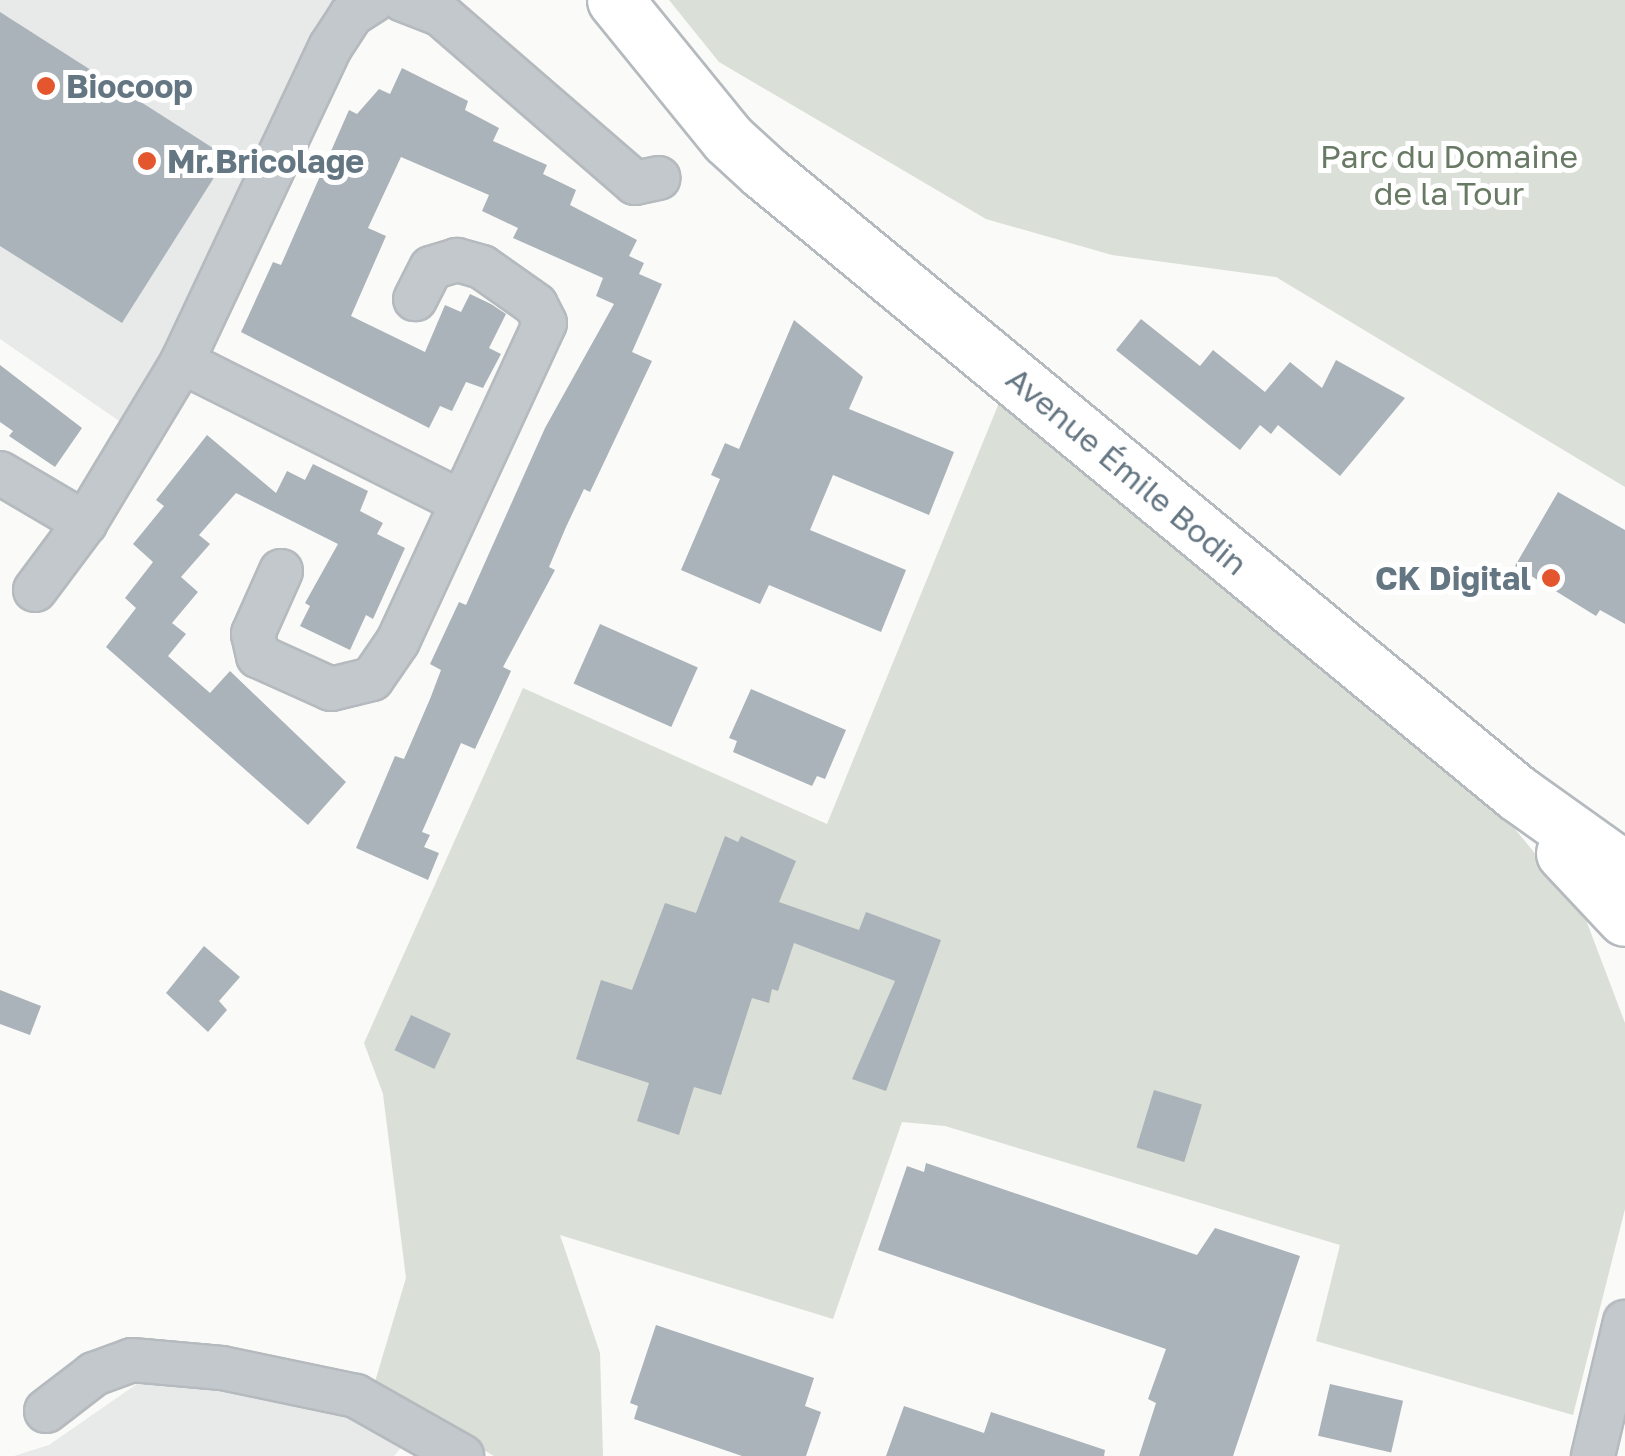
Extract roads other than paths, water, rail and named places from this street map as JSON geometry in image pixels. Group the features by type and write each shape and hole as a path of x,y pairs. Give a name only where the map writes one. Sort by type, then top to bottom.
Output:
{"main road":[{"name":"Avenue Émile Bodin","path":"615,0 728,138 1528,802 1556,844 1625,918"},
{"name":"Avenue Émile Bodin","path":"644,0 681,50 728,138"},
{"name":"Avenue Émile Bodin","path":"1528,802 1602,824 1625,870"}],"street":[{"path":"35,590 85,523 182,362 331,46 352,15 374,0"},
{"path":"403,0 440,14 635,183 658,178"},
{"path":"280,571 253,634 258,656 331,689 372,679 398,640 546,323 536,306 496,276 456,260 432,268 414,299"},
{"path":"182,362 460,501"},
{"path":"0,472 85,523"},
{"path":"1592,1456 1625,1322"},
{"path":"46,1411 94,1374 132,1360 222,1368 356,1396 462,1456"}],"place":[{"name":"Biocoop","path":"46,86"},
{"name":"Mr.Bricolage","path":"147,161"},
{"name":"CK Digital","path":"1551,578"}],"park label":[{"name":"Parc du Domaine de la Tour","path":"1449,176"}]}
